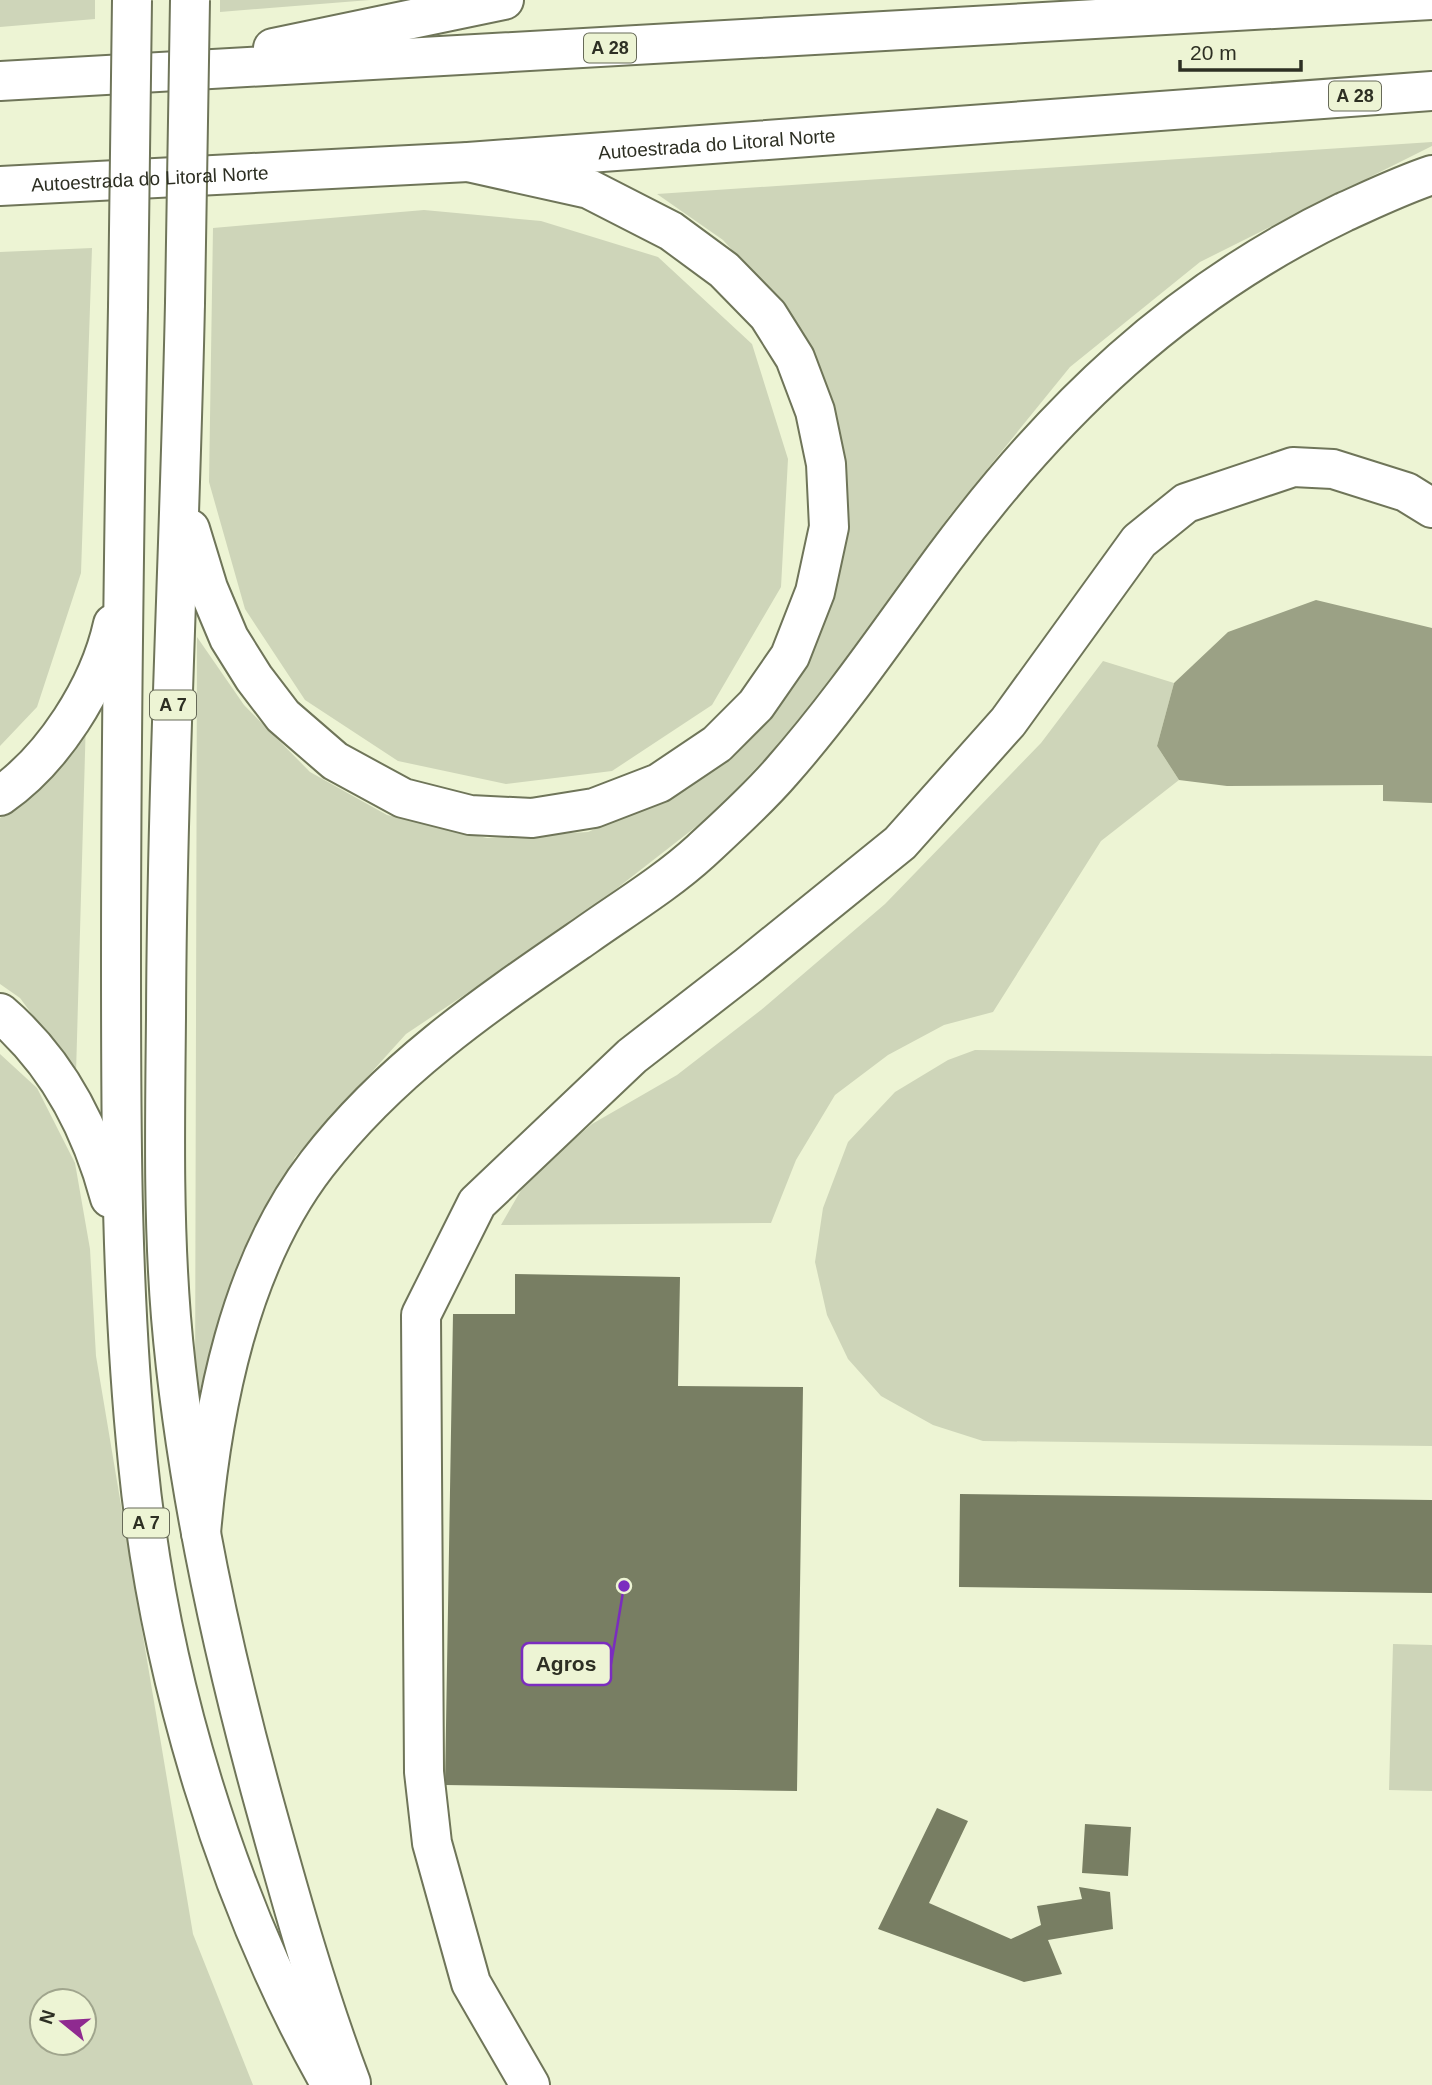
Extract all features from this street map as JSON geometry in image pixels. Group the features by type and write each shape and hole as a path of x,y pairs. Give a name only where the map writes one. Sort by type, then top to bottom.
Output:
{"main road":[{"name":"A 7","path":"132,0 123,574 121,1125 124,1251 138,1467 156,1590 191,1738 242,1898 287,2004 331,2085"},
{"name":"A 7","path":"190,0 181,482 166,928 165,1160 171,1311 176,1368 201,1533 245,1732 291,1901 352,2085"},
{"path":"155,74 504,0"},
{"name":"A 28","path":"0,81 1432,0"},
{"name":"Autoestrada do Litoral Norte","path":"0,186 468,162 1432,91"},
{"path":"181,482 192,537 208,588 229,638 254,678 283,716 335,761 403,798 470,815 532,818 594,808 659,783 717,744 755,705 790,656 815,592 829,527 823,451 815,411 795,358 768,315 724,270 671,230 589,189 468,162"},
{"path":"201,1533 208,1455 215,1416 239,1320 264,1257 288,1208 317,1164 387,1086 468,1017 698,854 781,773 871,660 945,556 1018,464 1104,374 1200,295 1304,232 1405,184 1432,175"},
{"path":"0,208 161,177"},
{"path":"530,2085 471,1983 432,1843 424,1772 421,1315 477,1203 632,1056 900,843 1008,722 1139,541 1186,503 1293,467 1332,468 1406,492 1432,508"},
{"path":"0,796 35,766 77,711 111,631 123,574"},
{"path":"0,1013 50,1066 74,1104 94,1147 124,1251"}],"shaded area":[{"path":"0,0 95,0 95,19 0,27"},
{"path":"220,0 370,0 220,12"},
{"path":"1432,142 1432,146 1200,262 1070,367 950,515 811,711 711,815 575,921 406,1034 295,1157 230,1286 195,1407 197,637 244,705 310,772 387,815 487,838 588,832 688,789 771,709 846,494 784,307 723,240 657,194"},
{"path":"424,210 541,221 658,257 752,344 788,459 781,587 712,705 612,771 506,784 398,761 305,700 245,609 209,482 213,228"},
{"path":"92,248 81,573 37,707 0,746 0,252"},
{"path":"1316,600 1432,628 1432,803 1383,801 1383,785 1227,786 1179,780 1157,746 1174,683 1228,632"},
{"path":"1103,661 1174,683 1157,746 1179,780 1101,841 993,1012 944,1025 888,1055 835,1095 796,1160 771,1223 501,1225 528,1178 592,1124 677,1075 761,1010 885,904 1041,743"},
{"path":"86,718 76,1074 20,998 0,984 0,818 30,796"},
{"path":"975,1050 1432,1056 1432,1446 983,1441 933,1425 881,1396 848,1359 827,1315 815,1262 823,1208 848,1142 895,1092 948,1060"},
{"path":"0,1054 37,1088 75,1163 90,1249 96,1356 193,1934 253,2085 0,2085"},
{"path":"1393,1644 1432,1645 1432,1791 1389,1790"}],"building":[{"path":"515,1274 680,1277 678,1386 803,1387 797,1791 445,1785 453,1314 515,1314"},
{"path":"960,1494 1432,1500 1432,1593 959,1587"},
{"path":"937,1808 968,1821 929,1903 1011,1939 1041,1925 1037,1906 1082,1899 1079,1887 1110,1892 1113,1929 1048,1940 1062,1974 1024,1982 878,1929"},
{"path":"1085,1824 1131,1827 1128,1876 1082,1873"}],"place":[{"name":"Agros","path":"624,1586"}]}
